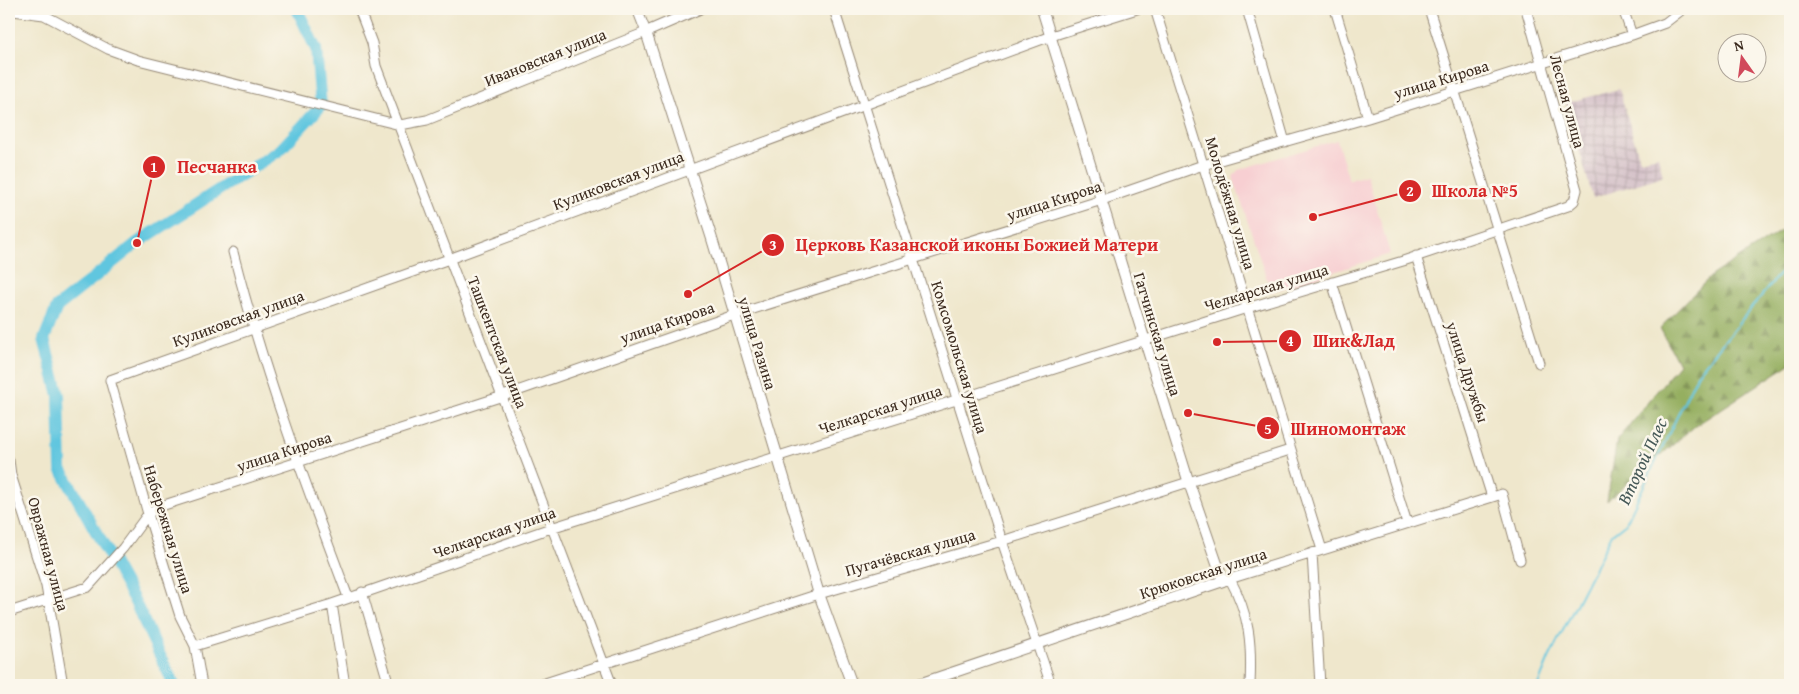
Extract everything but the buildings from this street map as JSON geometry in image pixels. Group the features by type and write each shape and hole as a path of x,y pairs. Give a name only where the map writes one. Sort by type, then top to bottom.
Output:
{"street":[{"name":"Ташкентская улица","path":"359,9 372,43 376,66 612,685"},
{"name":"улица Разина","path":"637,9 690,169 819,594 852,685"},
{"name":"Ивановская улица","path":"400,125 427,120 700,9"},
{"name":"Комсомольская улица","path":"834,9 1002,541 1051,685"},
{"name":"Гатчинская улица","path":"1042,9 1188,480 1227,580 1244,610 1250,632 1250,685"},
{"name":"Куликовская улица","path":"110,380 449,259 1051,36 1137,9"},
{"name":"Молодёжная улица","path":"1155,9 1322,550"},
{"path":"1247,9 1285,142"},
{"path":"1335,9 1368,118"},
{"path":"1429,9 1456,90 1496,228 1539,363"},
{"name":"Лесная улица","path":"1526,9 1577,190 1574,201"},
{"path":"1623,9 1632,35"},
{"name":"улица Кирова","path":"148,514 158,507 502,396 734,315 1102,200 1203,166 1368,118 1632,35 1665,23 1683,9"},
{"path":"11,11 45,12 108,49 138,60 400,125"},
{"name":"Челкарская улица","path":"195,646 332,604 362,592 551,528 1416,256 1496,228 1568,206 1574,201"},
{"path":"233,252 252,328 297,462 348,597"},
{"name":"улица Дружбы","path":"1416,256 1492,496"},
{"path":"1332,282 1407,523"},
{"name":"Набережная улица","path":"110,380 148,514 180,616 195,646 202,685"},
{"name":"Пугачёвская улица","path":"539,685 819,594 1002,541 1188,480 1290,450"},
{"name":"Овражная улица","path":"9,460 10,475 46,586 63,685"},
{"name":"Крюковская улица","path":"916,685 1227,580 1492,496 1502,494 1520,560"},
{"path":"9,612 88,587 124,548 148,514"},
{"path":"1312,553 1320,685"},
{"path":"362,592 388,685"},
{"path":"332,604 345,685"}],"shaded area":[{"path":"1619,89 1640,160 1658,156 1663,176 1593,198 1566,103"},
{"path":"1337,140 1349,180 1367,175 1390,254 1271,292 1233,177 1238,170"}],"green space":[{"path":"1790,225 1790,364 1695,426 1607,501 1617,440 1679,364 1660,328 1712,275"}],"waterway":[{"path":"174,685 134,600 61,469 59,395 44,339 57,307 137,243 280,150 321,106 316,49 297,9"},
{"name":"Второй Плес","path":"1538,685 1549,658 1612,534 1626,523 1698,373 1790,261"}],"place":[{"name":"Школа №5","path":"1313,217"},
{"name":"Песчанка","path":"137,243"},
{"name":"Церковь Казанской иконы Божией Матери","path":"688,294"},
{"name":"Шик&Лад","path":"1217,342"},
{"name":"Шиномонтаж","path":"1188,413"}]}
